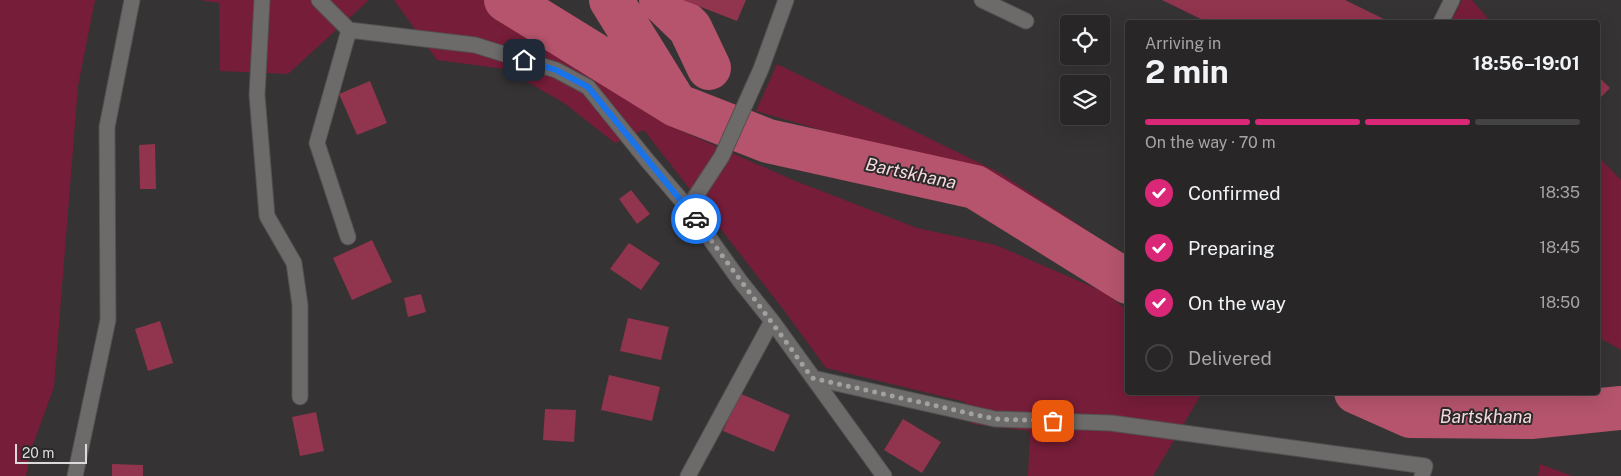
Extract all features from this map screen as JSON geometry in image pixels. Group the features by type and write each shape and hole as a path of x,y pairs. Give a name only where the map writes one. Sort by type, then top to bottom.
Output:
{"street":[{"path":"75,476 108,320 107,127 132,0"},
{"path":"262,0 257,95 267,216 294,263 300,305 300,396"},
{"path":"319,0 349,30 475,45 556,70 588,87 688,208 884,476"},
{"path":"688,208 722,156 761,69 786,0"},
{"path":"982,0 1026,21"},
{"path":"1442,20 1452,0"},
{"path":"348,237 317,144 349,30"},
{"path":"688,476 772,321"},
{"path":"812,378 995,419 1111,422 1425,466 1422,476"}],"shaded area":[{"path":"0,0 95,0 78,86 54,387 30,453 26,476 0,476"},
{"path":"200,0 369,0 288,74 220,71 219,3"},
{"path":"394,0 488,0 542,33 615,92 675,128 793,180 917,228 996,245 1104,292 1125,308 1125,395 1201,395 1153,476 1028,476 1030,431 972,424 965,402 826,368 786,313 644,130 615,143 564,103 505,69 437,60"},
{"path":"1462,0 1472,0 1489,20 1452,20"},
{"path":"777,64 998,172 1090,232 972,174 756,111"},
{"path":"1600,158 1621,180 1621,350 1600,338"},
{"path":"1540,464 1572,476 1538,476"}],"building":[{"path":"683,0 746,0 737,21"},
{"path":"1162,0 1345,0 1386,20 1203,20"},
{"path":"1600,78 1610,88 1600,98"},
{"path":"370,81 387,123 357,135 339,94"},
{"path":"155,144 156,189 140,189 139,145"},
{"path":"631,190 650,214 637,224 619,199"},
{"path":"372,240 392,282 352,300 333,258"},
{"path":"629,243 660,263 641,290 610,269"},
{"path":"421,294 426,312 408,317 404,298"},
{"path":"628,318 669,327 661,360 620,351"},
{"path":"160,321 173,363 148,371 135,329"},
{"path":"609,375 660,387 652,421 601,410"},
{"path":"739,393 790,415 774,452 723,431"},
{"path":"545,409 576,410 574,442 543,440"},
{"path":"316,412 324,451 300,456 292,417"},
{"path":"903,419 941,442 922,473 884,450"},
{"path":"112,464 143,465 143,476 112,476"}],"waterway":[{"name":"Bartskhana","path":"506,0 676,105 768,141 975,187 1125,280"},
{"name":"Bartskhana","path":"611,0 673,100"},
{"name":"Bartskhana","path":"661,0 690,28 709,68"},
{"name":"Bartskhana","path":"1363,395 1410,416 1531,417 1621,408"}],"way so far":[{"path":"696,219 812,378 995,419 1053,421"}],"route":[{"path":"524,60 556,70 588,87 696,219"}]}
